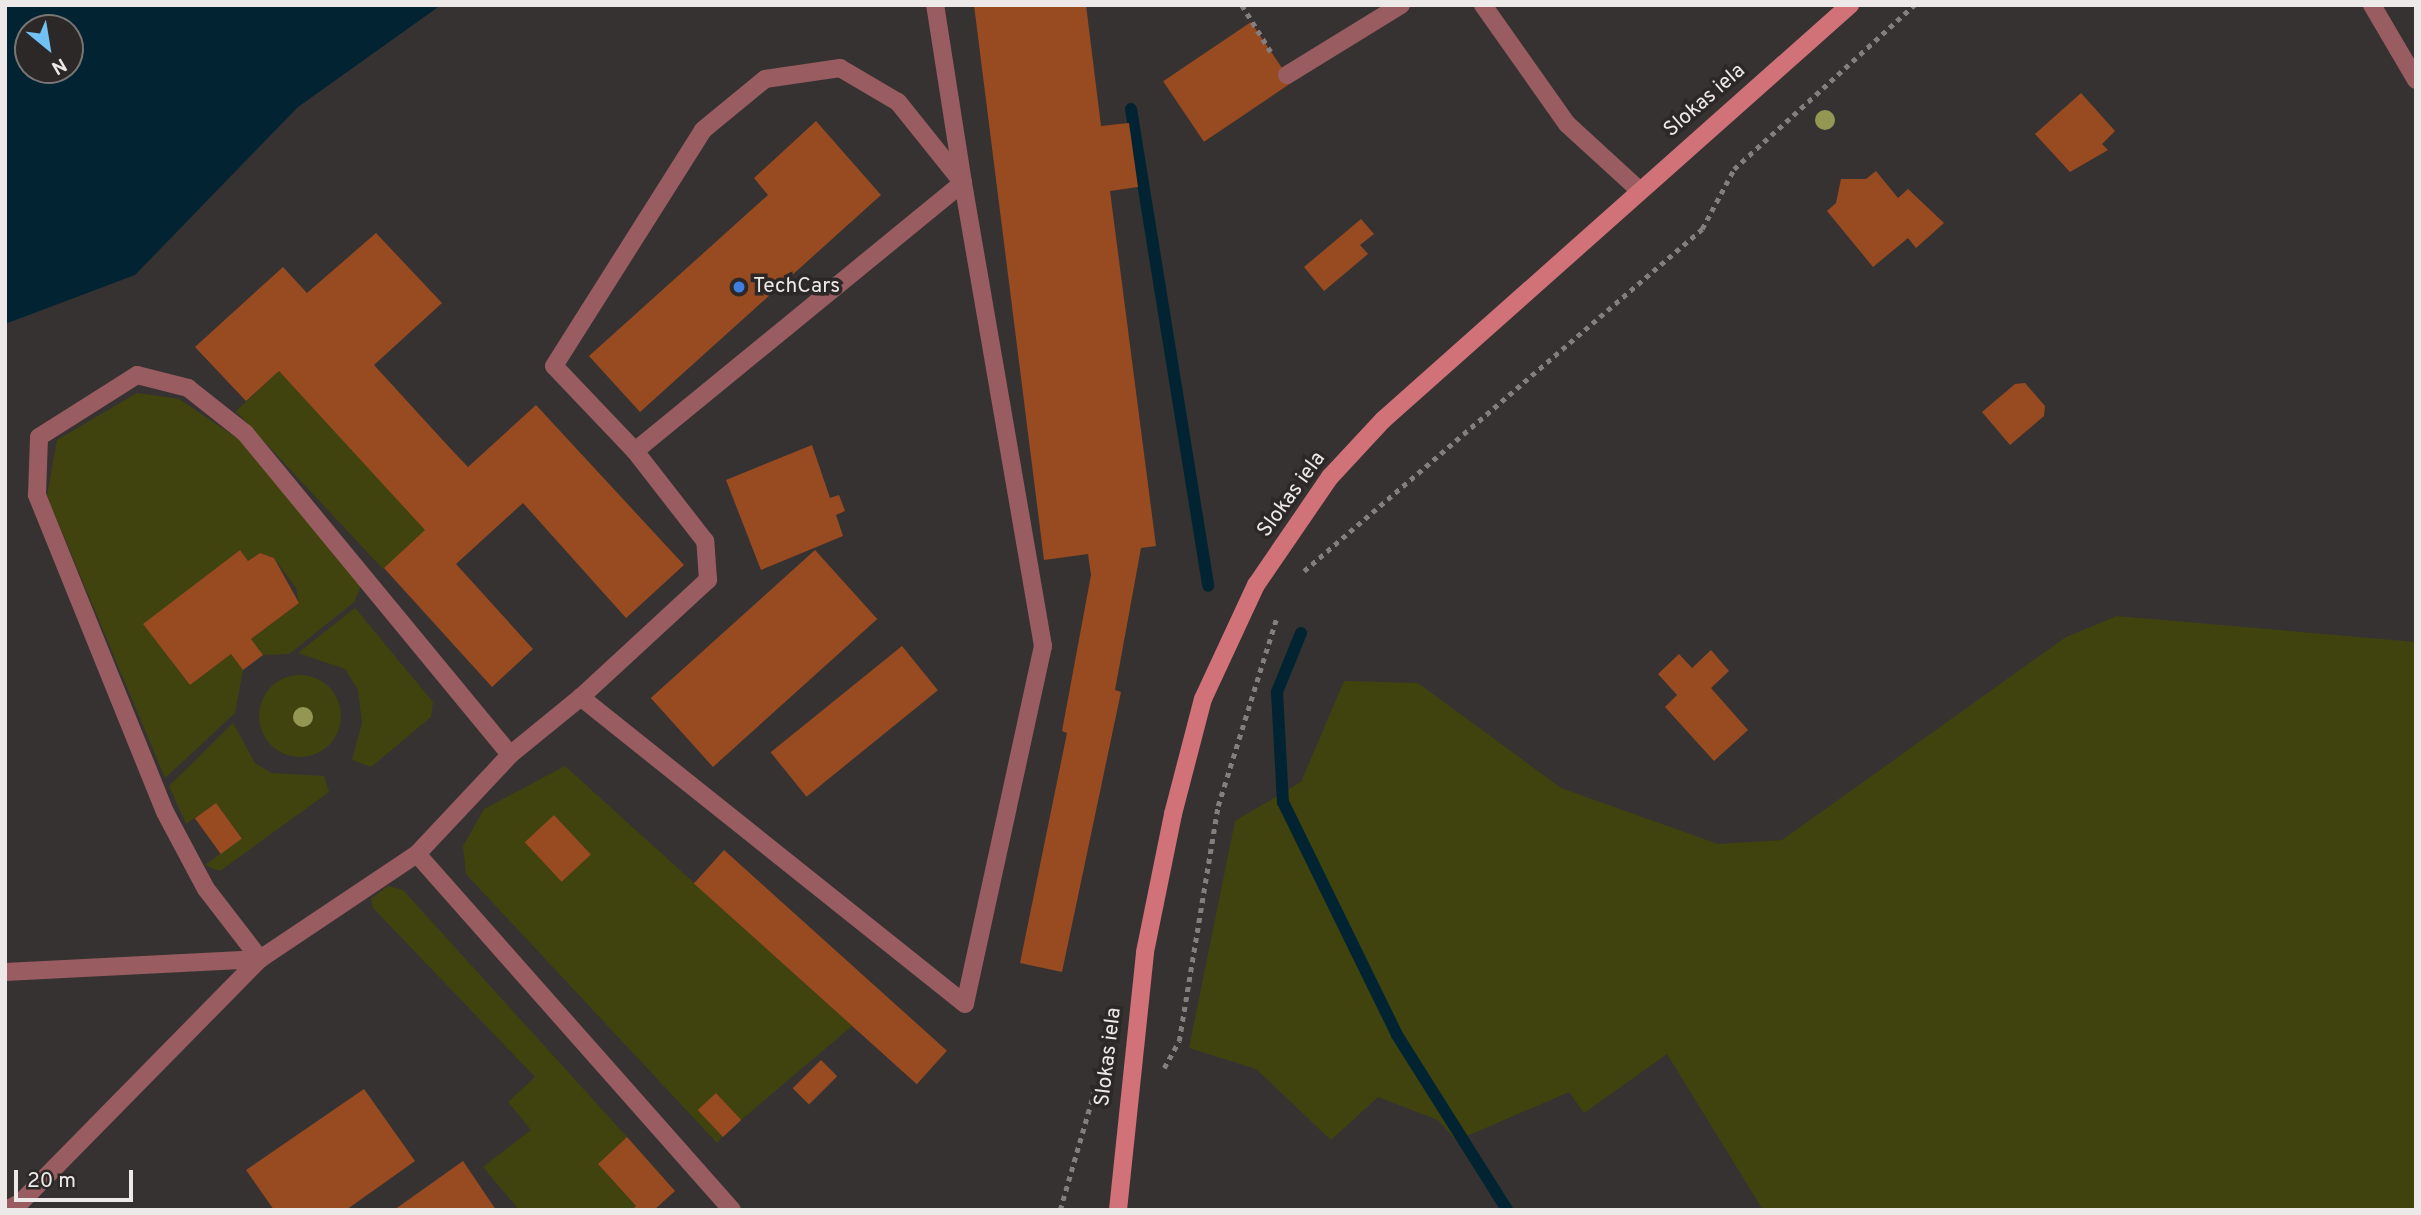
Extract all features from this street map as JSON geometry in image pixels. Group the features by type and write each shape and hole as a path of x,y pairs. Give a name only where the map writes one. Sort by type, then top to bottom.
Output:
{"main road":[{"name":"Slokas iela","path":"1118,1210 1126,1091 1144,952 1173,814 1203,699 1256,585 1330,477 1383,420 1850,5"}],"street":[{"path":"581,697 965,1004 1043,646 935,5"},
{"path":"1287,75 1401,5"},
{"path":"1483,5 1567,124 1639,190"},
{"path":"2372,5 2416,80"},
{"path":"6,1210 20,1203 260,959 417,854 510,755 581,697 708,580 705,541 635,451 554,366 703,130 765,79 840,68 898,102 963,183"},
{"path":"635,451 963,183"},
{"path":"260,959 206,889 165,812 37,495 39,437 137,375 188,388 245,433 510,755"},
{"path":"417,854 732,1210"},
{"path":"5,972 260,959"}],"path":[{"path":"1242,5 1287,75"},
{"path":"1297,577 1702,229 1734,169 1914,5"},
{"path":"1161,1074 1179,1041 1218,806 1280,606"},
{"path":"1060,1210 1095,1089 1126,1091"}],"shaded area":[{"path":"279,371 426,529 383,569 236,411"},
{"path":"137,393 179,399 240,440 361,586 354,602 289,654 263,655 251,639 299,603 296,588 274,558 260,553 248,561 240,550 144,624 190,685 231,654 243,670 235,713 165,778 47,496 57,440"},
{"path":"355,608 433,702 431,717 371,767 352,760 362,723 358,690 345,669 298,653"},
{"path":"2117,616 2416,642 2416,1210 1763,1210 1667,1054 1584,1113 1569,1092 1467,1136 1462,1147 1438,1120 1378,1097 1331,1140 1256,1069 1189,1048 1235,821 1301,782 1344,681 1418,683 1561,788 1718,844 1782,840 2066,637"},
{"path":"292,675 308,675 323,682 334,693 341,708 338,732 329,745 308,757 292,757 277,750 266,739 259,724 259,708 266,693 277,682"},
{"path":"233,723 255,763 271,773 324,776 329,792 220,871 205,865 242,838 216,803 186,824 169,786"},
{"path":"565,766 852,1026 741,1120 716,1093 699,1110 722,1136 717,1143 466,874 463,846 484,809","holes":["554,815 590,855 526,842"]},
{"path":"388,886 403,890 627,1137 598,1164 636,1206 632,1210 519,1210 483,1167 531,1130 508,1102 535,1077 373,908 371,899"}],"water":[{"path":"5,5 441,5 298,107 135,275 5,324"}],"building":[{"path":"974,5 1086,5 1101,126 1129,123 1138,187 1110,191 1156,546 1141,548 1115,690 1121,692 1062,972 1020,963 1067,733 1062,731 1091,575 1088,554 1044,560"},
{"path":"1251,22 1292,83 1204,142 1163,81"},
{"path":"2081,93 2115,131 2102,144 2108,150 2070,172 2035,134"},
{"path":"816,121 881,195 640,412 589,356 768,195 754,178"},
{"path":"1876,171 1898,198 1908,189 1944,223 1916,248 1908,238 1873,267 1827,211 1836,203 1841,179 1866,179"},
{"path":"1361,219 1374,234 1360,245 1368,254 1324,291 1304,267"},
{"path":"376,233 442,303 374,365 449,447 468,467 536,405 684,565 626,618 523,503 456,564 533,649 492,687 384,568 425,530 279,371 246,401 195,347 283,267 307,293"},
{"path":"2025,383 2045,406 2044,416 2010,445 1982,412 2015,384"},
{"path":"812,445 830,498 839,495 845,511 836,515 843,536 761,570 726,480"},
{"path":"240,550 248,561 260,553 274,558 299,603 251,639 263,655 243,670 231,654 190,685 143,624"},
{"path":"815,550 877,619 713,767 651,698"},
{"path":"902,646 938,690 807,797 771,752"},
{"path":"1711,650 1729,671 1711,688 1748,730 1714,761 1665,707 1677,695 1658,674 1679,654 1692,668"},
{"path":"216,803 242,839 221,854 195,818"},
{"path":"554,815 591,854 562,882 525,842"},
{"path":"724,850 947,1051 917,1084 694,883"},
{"path":"821,1060 837,1076 809,1105 793,1088"},
{"path":"364,1089 415,1161 346,1210 274,1210 246,1170"},
{"path":"716,1093 741,1120 723,1137 698,1110"},
{"path":"627,1137 675,1191 654,1210 632,1210 636,1206 598,1164"},
{"path":"463,1161 496,1210 394,1210"}],"waterway":[{"path":"1131,109 1208,586"},
{"path":"1301,633 1277,692 1283,802 1397,1035 1507,1210"}],"place":[{"name":"TechCars","path":"739,287"}]}
